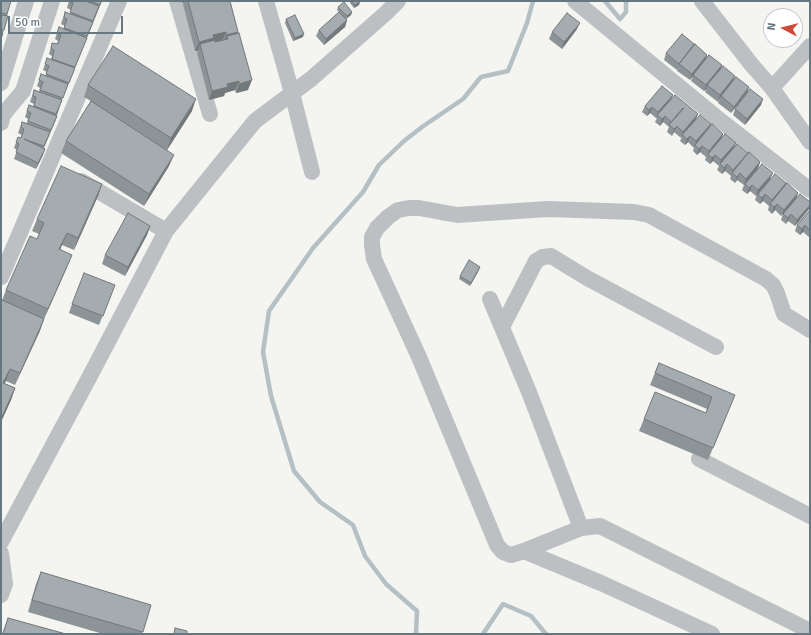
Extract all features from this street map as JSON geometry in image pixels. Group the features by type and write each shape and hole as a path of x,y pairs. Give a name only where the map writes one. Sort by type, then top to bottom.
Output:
{"street":[{"path":"1,83 26,1"},
{"path":"2,119 23,91 52,1"},
{"path":"1,278 61,170 119,1"},
{"path":"178,1 210,114"},
{"path":"266,1 292,93 312,172"},
{"path":"1,542 166,231 255,121 311,79 398,1"},
{"path":"576,1 716,117 810,190"},
{"path":"702,1 751,64 772,88 810,142"},
{"path":"772,88 810,46"},
{"path":"1,91 2,119"},
{"path":"61,170 166,231"},
{"path":"810,330 784,314 773,285 766,279 649,215 634,212 548,209 458,215 419,208 409,208 398,210 388,217 377,228 372,237 374,259 418,357 497,544 503,552 511,555 582,528 600,526 810,631"},
{"path":"502,327 536,261 543,256 551,256 587,278 716,346"},
{"path":"490,299 529,392 582,528"},
{"path":"699,459 810,516"},
{"path":"524,551 601,583 712,634"},
{"path":"1,553 5,584 1,595"}],"building":[{"path":"1,1 11,1 7,14 1,13"},
{"path":"70,1 85,1 99,6 93,21 70,12 73,3"},
{"path":"90,1 101,1 100,5"},
{"path":"188,1 230,1 238,32 226,35 226,32 213,35 214,38 199,42"},
{"path":"352,1 360,1 355,5"},
{"path":"344,2 352,12 347,16 338,7"},
{"path":"65,12 93,22 87,36 64,28 67,19 64,18"},
{"path":"339,12 347,20 326,39 319,30"},
{"path":"567,13 580,23 564,42 552,32"},
{"path":"1,15 8,16 4,30 1,30"},
{"path":"295,15 304,34 295,38 286,19"},
{"path":"59,27 87,38 75,67 52,59 54,50 51,48 52,43 58,44 61,35 57,33"},
{"path":"239,33 252,80 239,84 239,81 227,84 228,87 212,91 200,44 215,40 215,42 228,39 227,36"},
{"path":"682,34 694,44 679,64 666,53"},
{"path":"695,44 707,55 692,74 679,64"},
{"path":"113,46 196,99 171,138 88,85"},
{"path":"709,55 722,65 706,85 693,75"},
{"path":"47,58 75,68 69,83 46,74 49,66 45,64"},
{"path":"723,66 735,76 720,95 707,85"},
{"path":"41,74 68,84 63,98 40,90 43,82 39,80"},
{"path":"736,77 749,87 734,107 721,96"},
{"path":"662,86 673,95 658,112 652,107 649,110 645,106"},
{"path":"750,89 763,99 747,119 735,109"},
{"path":"34,90 62,100 56,114 34,106 36,97 33,96"},
{"path":"675,95 698,114 683,132 677,126 674,129 669,125 684,108 671,122 665,116 662,119 657,115"},
{"path":"91,101 174,155 149,194 66,141"},
{"path":"29,105 57,116 51,130 28,121 31,113 27,111"},
{"path":"700,115 711,124 696,141 690,136 687,139 682,135"},
{"path":"22,122 50,132 44,146 24,139 45,149 38,163 16,152 19,144 16,142 18,137 21,138 24,129 21,127"},
{"path":"712,124 723,134 709,151 702,146 699,149 695,145"},
{"path":"725,134 736,143 721,160 715,155 712,158 708,154"},
{"path":"737,144 748,153 733,170 727,164 724,168 720,164"},
{"path":"749,152 760,162 746,179 740,173 737,177 732,173"},
{"path":"762,164 773,173 758,190 752,185 749,188 745,184"},
{"path":"61,166 102,184 78,238 67,233 59,249 72,255 48,309 6,290 30,236 37,239 44,223 37,219"},
{"path":"775,174 786,183 772,200 765,194 762,198 758,194"},
{"path":"787,183 798,193 784,210 777,204 774,207 770,204"},
{"path":"800,194 810,202 810,205 797,220 791,214 788,218 783,214"},
{"path":"810,210 810,230 805,225 802,229 797,225"},
{"path":"128,213 150,226 128,267 105,255"},
{"path":"469,260 480,267 471,283 460,276"},
{"path":"84,273 115,285 103,316 72,304"},
{"path":"2,300 44,319 20,373 10,369 3,383 15,388 1,419 1,303"},
{"path":"659,363 735,395 713,448 644,419 655,392 706,413 712,397 655,373"},
{"path":"41,572 151,605 143,632 32,600"},
{"path":"8,618 66,634 3,634"},
{"path":"175,628 187,631 187,634 174,634"}],"waterway":[{"path":"416,634 417,611 386,584 365,556 353,525 320,502 294,471 271,396 263,352 269,311 313,248 363,192 379,165 404,141 463,99 481,77 508,71 527,23 533,1"},
{"path":"605,1 620,19 626,12 626,1"},
{"path":"483,634 503,604 531,616 546,634"}]}
